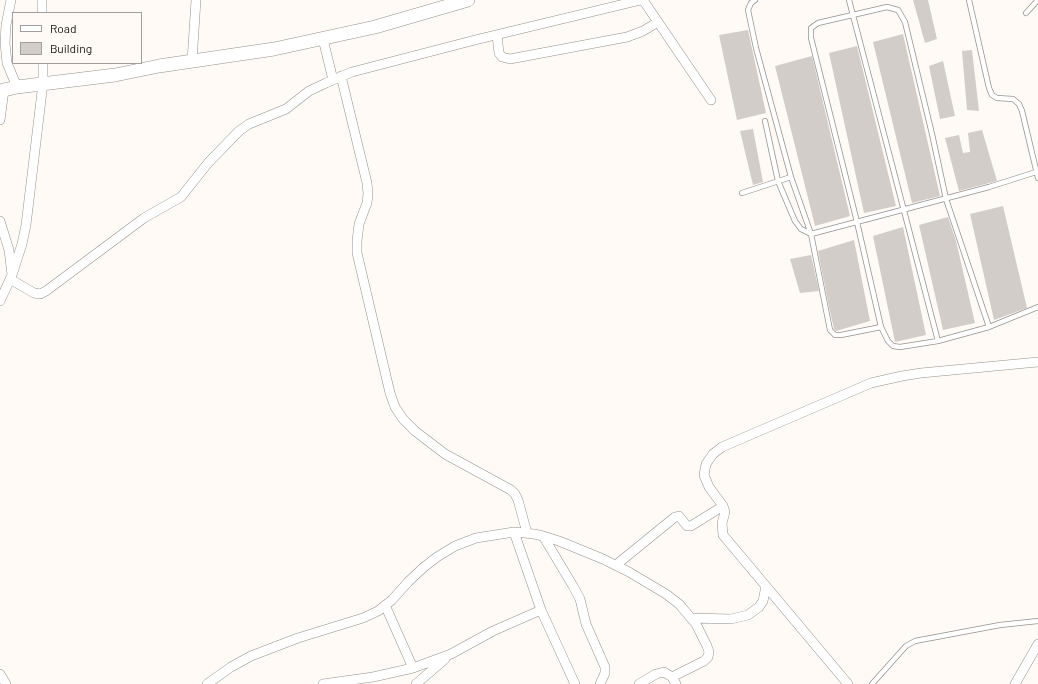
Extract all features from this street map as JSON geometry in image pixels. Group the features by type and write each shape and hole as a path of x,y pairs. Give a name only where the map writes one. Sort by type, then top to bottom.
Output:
{"main road":[{"path":"2,91 43,83 115,75 159,66 274,50 375,28 468,0"}],"street":[{"path":"0,1 11,0 6,25 5,42 7,63 17,87"},
{"path":"42,0 42,12"},
{"path":"192,61 196,0"},
{"path":"11,277 34,293 40,294 46,291 144,218 181,197 208,163 239,131 249,124 286,109 309,91 352,72 498,35 642,0 711,100"},
{"path":"498,35 499,53 502,57 510,59 627,37 643,31 658,22"},
{"path":"323,39 337,78 367,183 368,203 360,224 357,253 390,393 395,407 403,419 415,431 439,450 511,490 518,500 526,533"},
{"path":"0,301 11,277 22,244 26,225 43,83 43,64"},
{"path":"0,120 2,91"},
{"path":"0,221 9,250 11,277"},
{"path":"848,684 723,535 722,523 725,512 723,506 709,487 704,475 706,464 713,454 722,446 878,381 921,373 1038,362"},
{"path":"616,565 675,517 679,516 687,526 691,526 723,506"},
{"path":"514,532 541,610 575,684"},
{"path":"207,684 231,667 251,656 298,638 363,618 378,611 392,600 424,567 455,546 476,538 514,532 543,536 616,565 666,594 691,618 707,646 709,652 708,657 674,680 664,672 656,674 639,684"},
{"path":"543,536 580,599 586,624 605,667 605,674 600,684"},
{"path":"691,618 731,619 748,615 759,607 763,601 766,586"},
{"path":"385,605 413,668"},
{"path":"323,684 373,677 413,668 451,654 493,631 541,610"},
{"path":"1015,684 1038,644"},
{"path":"416,684 451,654"},
{"path":"0,674 6,684"}],"lane":[{"path":"754,0 748,10 756,48 791,177 811,234 830,330 835,335 841,335 880,327"},
{"path":"848,0 938,341"},
{"path":"968,0 988,88 992,95 997,98 1014,98 1019,104 1038,178"},
{"path":"1026,13 1038,0"},
{"path":"989,327 946,199 905,22 898,10 887,7 818,23 811,28 811,38 857,222 880,327 888,341 893,346 900,347 938,341 989,327 1038,307"},
{"path":"765,121 778,181 795,221 801,228 811,234 989,188 1036,172"},
{"path":"742,193 791,177"},
{"path":"872,684 906,646 915,641 1000,625 1038,621"}],"building":[{"path":"913,0 928,0 937,39 925,43"},
{"path":"748,30 766,113 737,120 719,35"},
{"path":"903,34 940,196 912,203 873,42"},
{"path":"857,46 896,206 864,213 829,53"},
{"path":"972,50 979,111 967,110 962,51"},
{"path":"812,56 850,216 815,226 775,66"},
{"path":"943,61 955,116 940,119 929,66"},
{"path":"753,129 763,182 753,185 740,131"},
{"path":"982,130 997,181 959,191 945,138 959,135 963,153 970,152 968,133"},
{"path":"1003,206 1027,308 994,320 970,214"},
{"path":"948,217 956,241 975,323 943,330 919,225"},
{"path":"903,227 926,335 895,342 873,236"},
{"path":"854,240 870,321 836,331 834,329 829,307 818,251"},
{"path":"811,255 819,291 800,293 790,259"}]}
